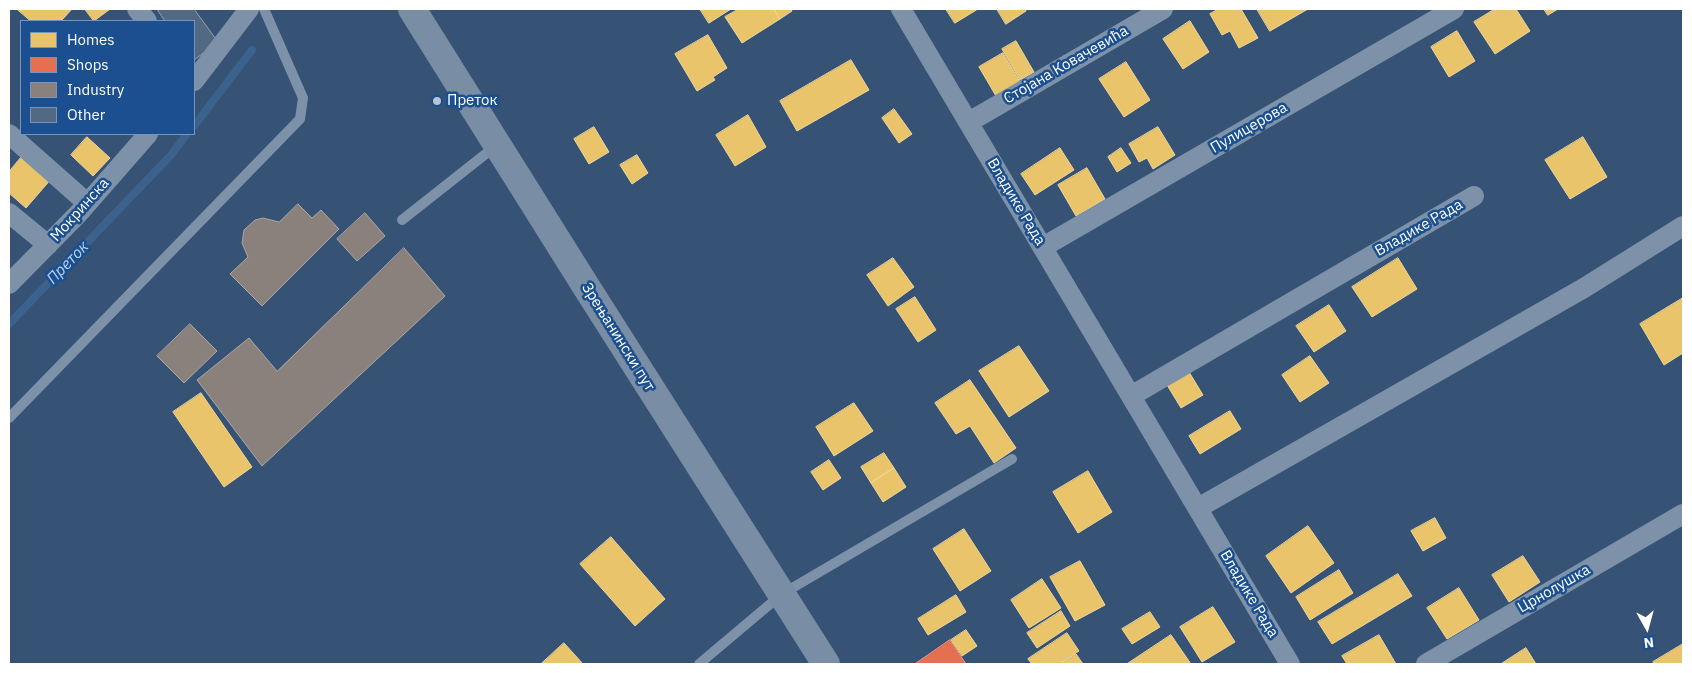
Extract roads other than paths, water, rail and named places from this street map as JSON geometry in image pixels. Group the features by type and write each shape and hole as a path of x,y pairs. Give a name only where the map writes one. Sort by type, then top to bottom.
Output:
{"main road":[{"name":"Зрењанински пут","path":"412,9 826,664"}],"street":[{"path":"137,9 146,20"},
{"path":"195,80 249,9"},
{"name":"Владике Рада","path":"901,9 1290,664"},
{"name":"Стојана Ковачевића","path":"969,122 1163,9"},
{"name":"Пулицерова","path":"1043,247 1454,9"},
{"path":"9,134 87,203"},
{"name":"Мокринска","path":"9,284 87,203 147,135"},
{"name":"Владике Рада","path":"1131,396 1474,196"},
{"path":"9,213 48,245"},
{"path":"1198,508 1584,288 1683,226"},
{"name":"Црнолушка","path":"1426,664 1683,514"}],"lane":[{"path":"9,418 300,119 303,98 264,9"},
{"path":"402,220 497,144"},
{"path":"699,664 782,594 1012,459"}],"waterway":[{"name":"Преток","path":"195,125 252,50"},
{"name":"Преток","path":"9,324 171,155 186,135"}],"place":[{"name":"Преток","path":"437,101"}]}
